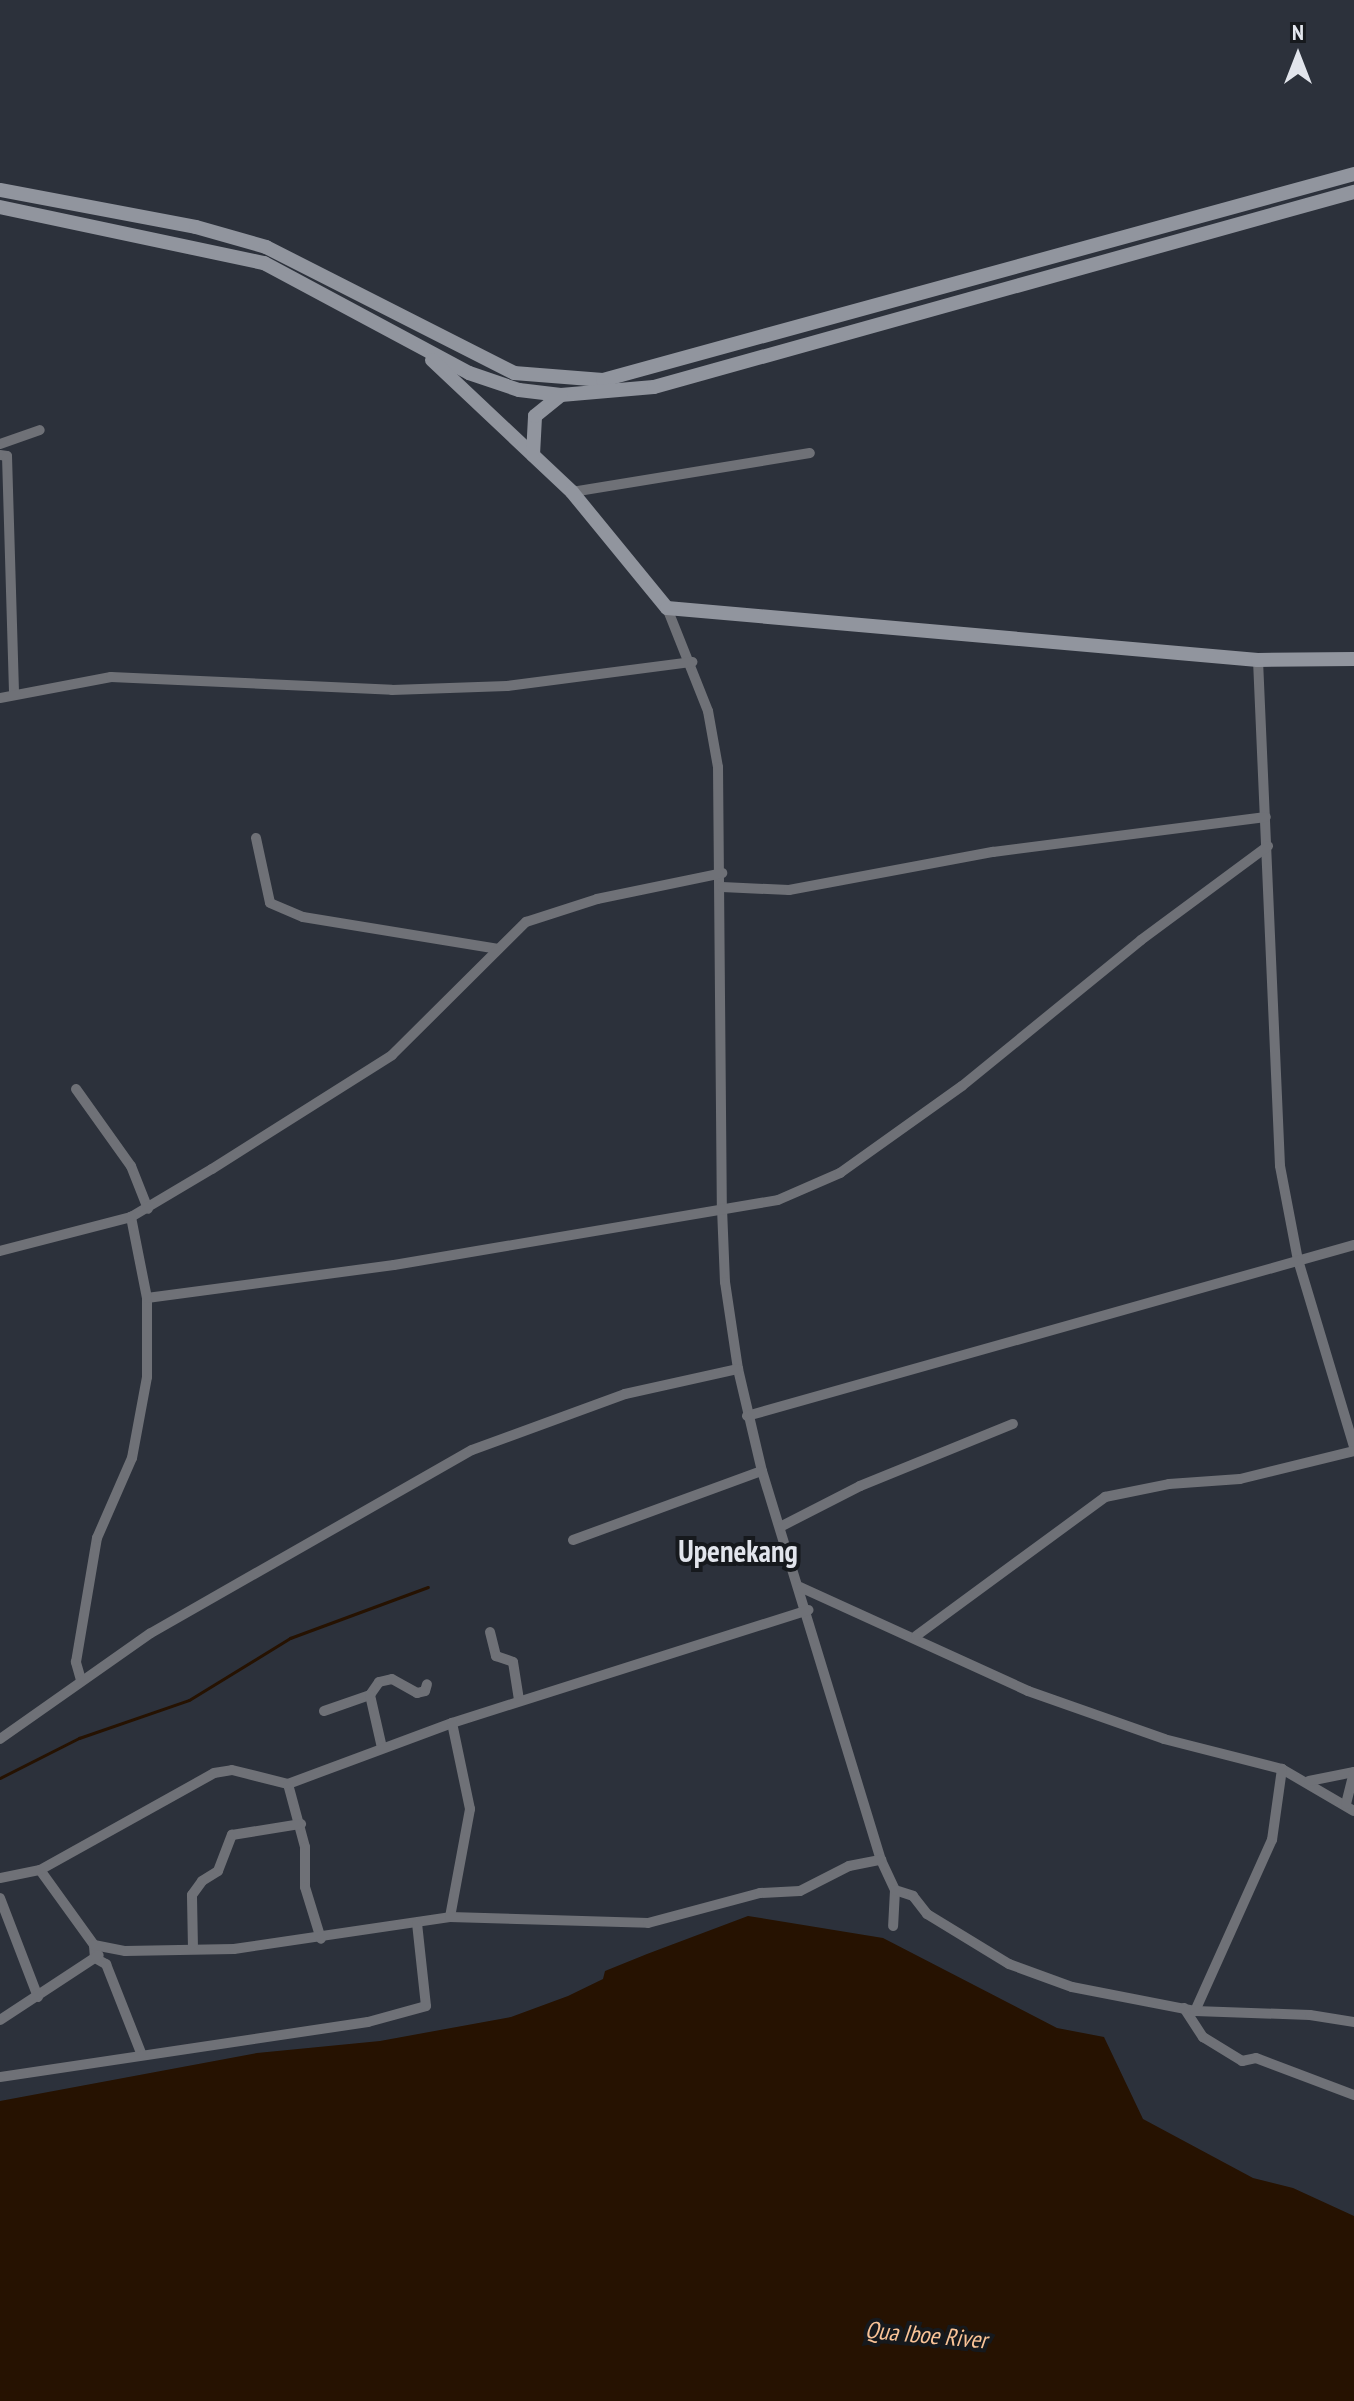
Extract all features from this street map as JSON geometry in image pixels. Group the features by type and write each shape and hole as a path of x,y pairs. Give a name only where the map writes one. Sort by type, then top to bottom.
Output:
{"main road":[{"path":"0,190 196,227 266,247 514,373 603,380 1354,174"},
{"path":"0,207 264,263 469,373 519,390 561,395 654,387 1354,192"},
{"path":"741,343 758,357"},
{"path":"418,347 572,492 667,608 1258,660 1354,659"},
{"path":"533,455 535,416 561,395"}],"street":[{"path":"0,444 40,430"},
{"path":"572,492 810,453"},
{"path":"0,455 7,456 14,695"},
{"path":"667,608 692,662 718,767 722,873 722,1208 725,1282 738,1369 762,1471 808,1610 881,1860 895,1890 893,1926"},
{"path":"916,1636 1105,1497 1169,1484 1240,1479 1354,1449 1298,1260 1280,1166 1258,660"},
{"path":"0,698 111,677 392,690 507,686 692,662"},
{"path":"722,887 789,890 993,852 1266,817"},
{"path":"256,838 270,903 303,917 498,949"},
{"path":"147,1298 394,1265 778,1200 840,1173 962,1086 1141,940 1268,846"},
{"path":"0,1251 131,1217 148,1209 392,1055 526,922 597,899 722,873"},
{"path":"76,1089 131,1166 148,1209"},
{"path":"81,1680 76,1662 97,1538 132,1458 141,1418 147,1298 131,1217"},
{"path":"747,1416 1354,1245"},
{"path":"0,1739 81,1680 208,1598 472,1450 533,1424 625,1394 738,1369"},
{"path":"780,1527 860,1486 1013,1424"},
{"path":"573,1540 762,1471"},
{"path":"800,1587 916,1636 1028,1691 1164,1739 1282,1769 1309,1781 1350,1808 1354,1772 1309,1781"},
{"path":"0,1878 40,1870 214,1773 232,1770 288,1784 452,1723 808,1610"},
{"path":"490,1632 496,1656 513,1662 519,1701"},
{"path":"324,1711 370,1695 379,1682 392,1679 417,1693 425,1691 427,1684"},
{"path":"370,1695 382,1748"},
{"path":"450,1917 470,1809 452,1723"},
{"path":"1189,2010 1272,1840 1282,1769"},
{"path":"288,1784 301,1824 305,1887 321,1939"},
{"path":"193,1949 192,1895 202,1881 218,1871 232,1835 301,1824"},
{"path":"94,1945 107,1949 193,1949 321,1939 450,1917 648,1923 760,1893 800,1891 849,1866 881,1860"},
{"path":"40,1870 94,1945 95,1958"},
{"path":"895,1890 913,1896 927,1914 1009,1964 1072,1987 1189,2010 1310,2015 1354,2022"},
{"path":"0,1898 38,1997"},
{"path":"0,2077 141,2053 368,2022 426,2006 417,1923"},
{"path":"0,2020 107,1949"},
{"path":"95,1958 106,1964 141,2053"},
{"path":"1189,2010 1203,2037 1242,2061 1256,2058 1354,2095"}],"water":[{"name":"Qua Iboe River","path":"748,1916 883,1938 1057,2028 1104,2037 1143,2119 1253,2178 1293,2188 1354,2216 1354,2401 0,2401 0,2101 257,2053 380,2041 511,2017 603,1979 605,1971"}],"waterway":[{"path":"0,1778 79,1738 189,1700 290,1638 428,1587"}],"district":[{"name":"Upenekang","path":"738,1551"}]}
